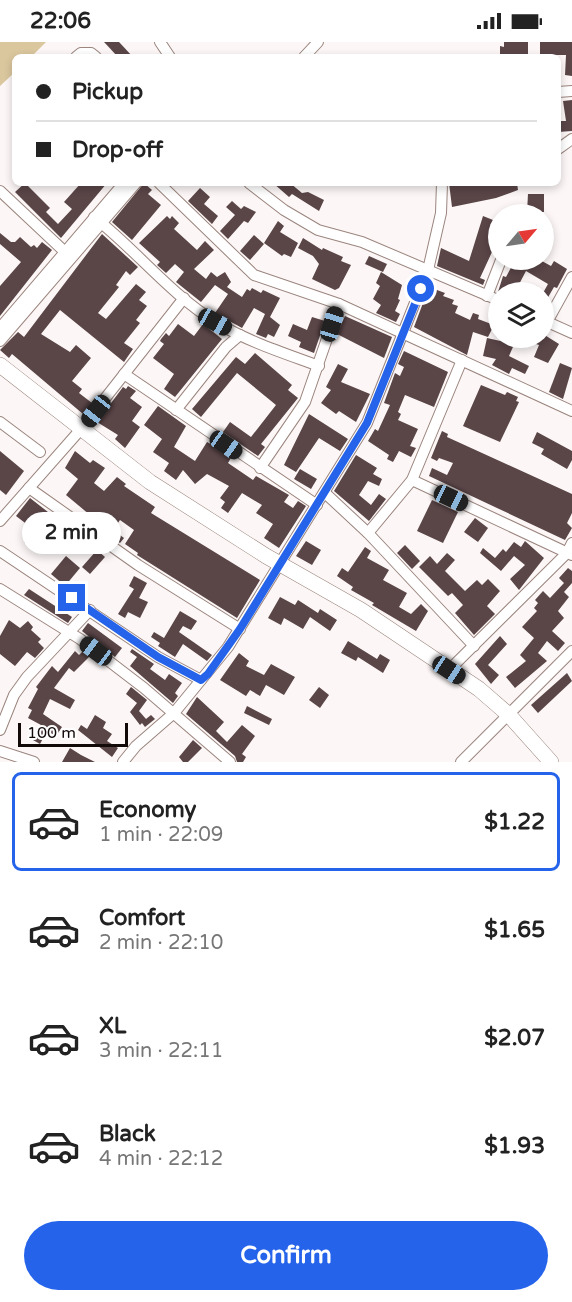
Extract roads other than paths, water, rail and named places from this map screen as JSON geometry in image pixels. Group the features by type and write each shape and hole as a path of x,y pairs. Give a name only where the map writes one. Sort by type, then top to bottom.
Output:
{"highway":[{"path":"0,366 150,482 279,564 361,610 479,689 509,715 551,762"}],"street":[{"path":"307,54 318,42"},
{"path":"0,328 65,252 129,186"},
{"path":"162,186 254,275 339,304 572,411"},
{"path":"253,186 284,210 318,230 362,242 488,296"},
{"path":"127,761 208,674 240,629 367,423 428,270 441,213 442,186"},
{"path":"2,197 65,252"},
{"path":"98,220 184,298 215,322 240,335 319,366"},
{"path":"0,341 98,220"},
{"path":"554,306 572,277"},
{"path":"0,521 81,429 184,298"},
{"path":"260,468 305,402 339,304"},
{"path":"554,325 572,333"},
{"path":"176,410 226,347 240,335"},
{"path":"368,533 412,480 462,360"},
{"path":"124,374 317,505"},
{"path":"0,422 40,452"},
{"path":"412,480 570,550 449,670"},
{"path":"29,488 138,566 240,629"},
{"path":"325,493 368,533 474,646"},
{"path":"0,551 158,657 201,680"},
{"path":"0,589 71,633 174,713 230,762"},
{"path":"0,730 14,695 27,677 71,633 90,610"},
{"path":"461,762 572,651"},
{"path":"564,661 572,670"},
{"path":"0,751 34,762"}]}
